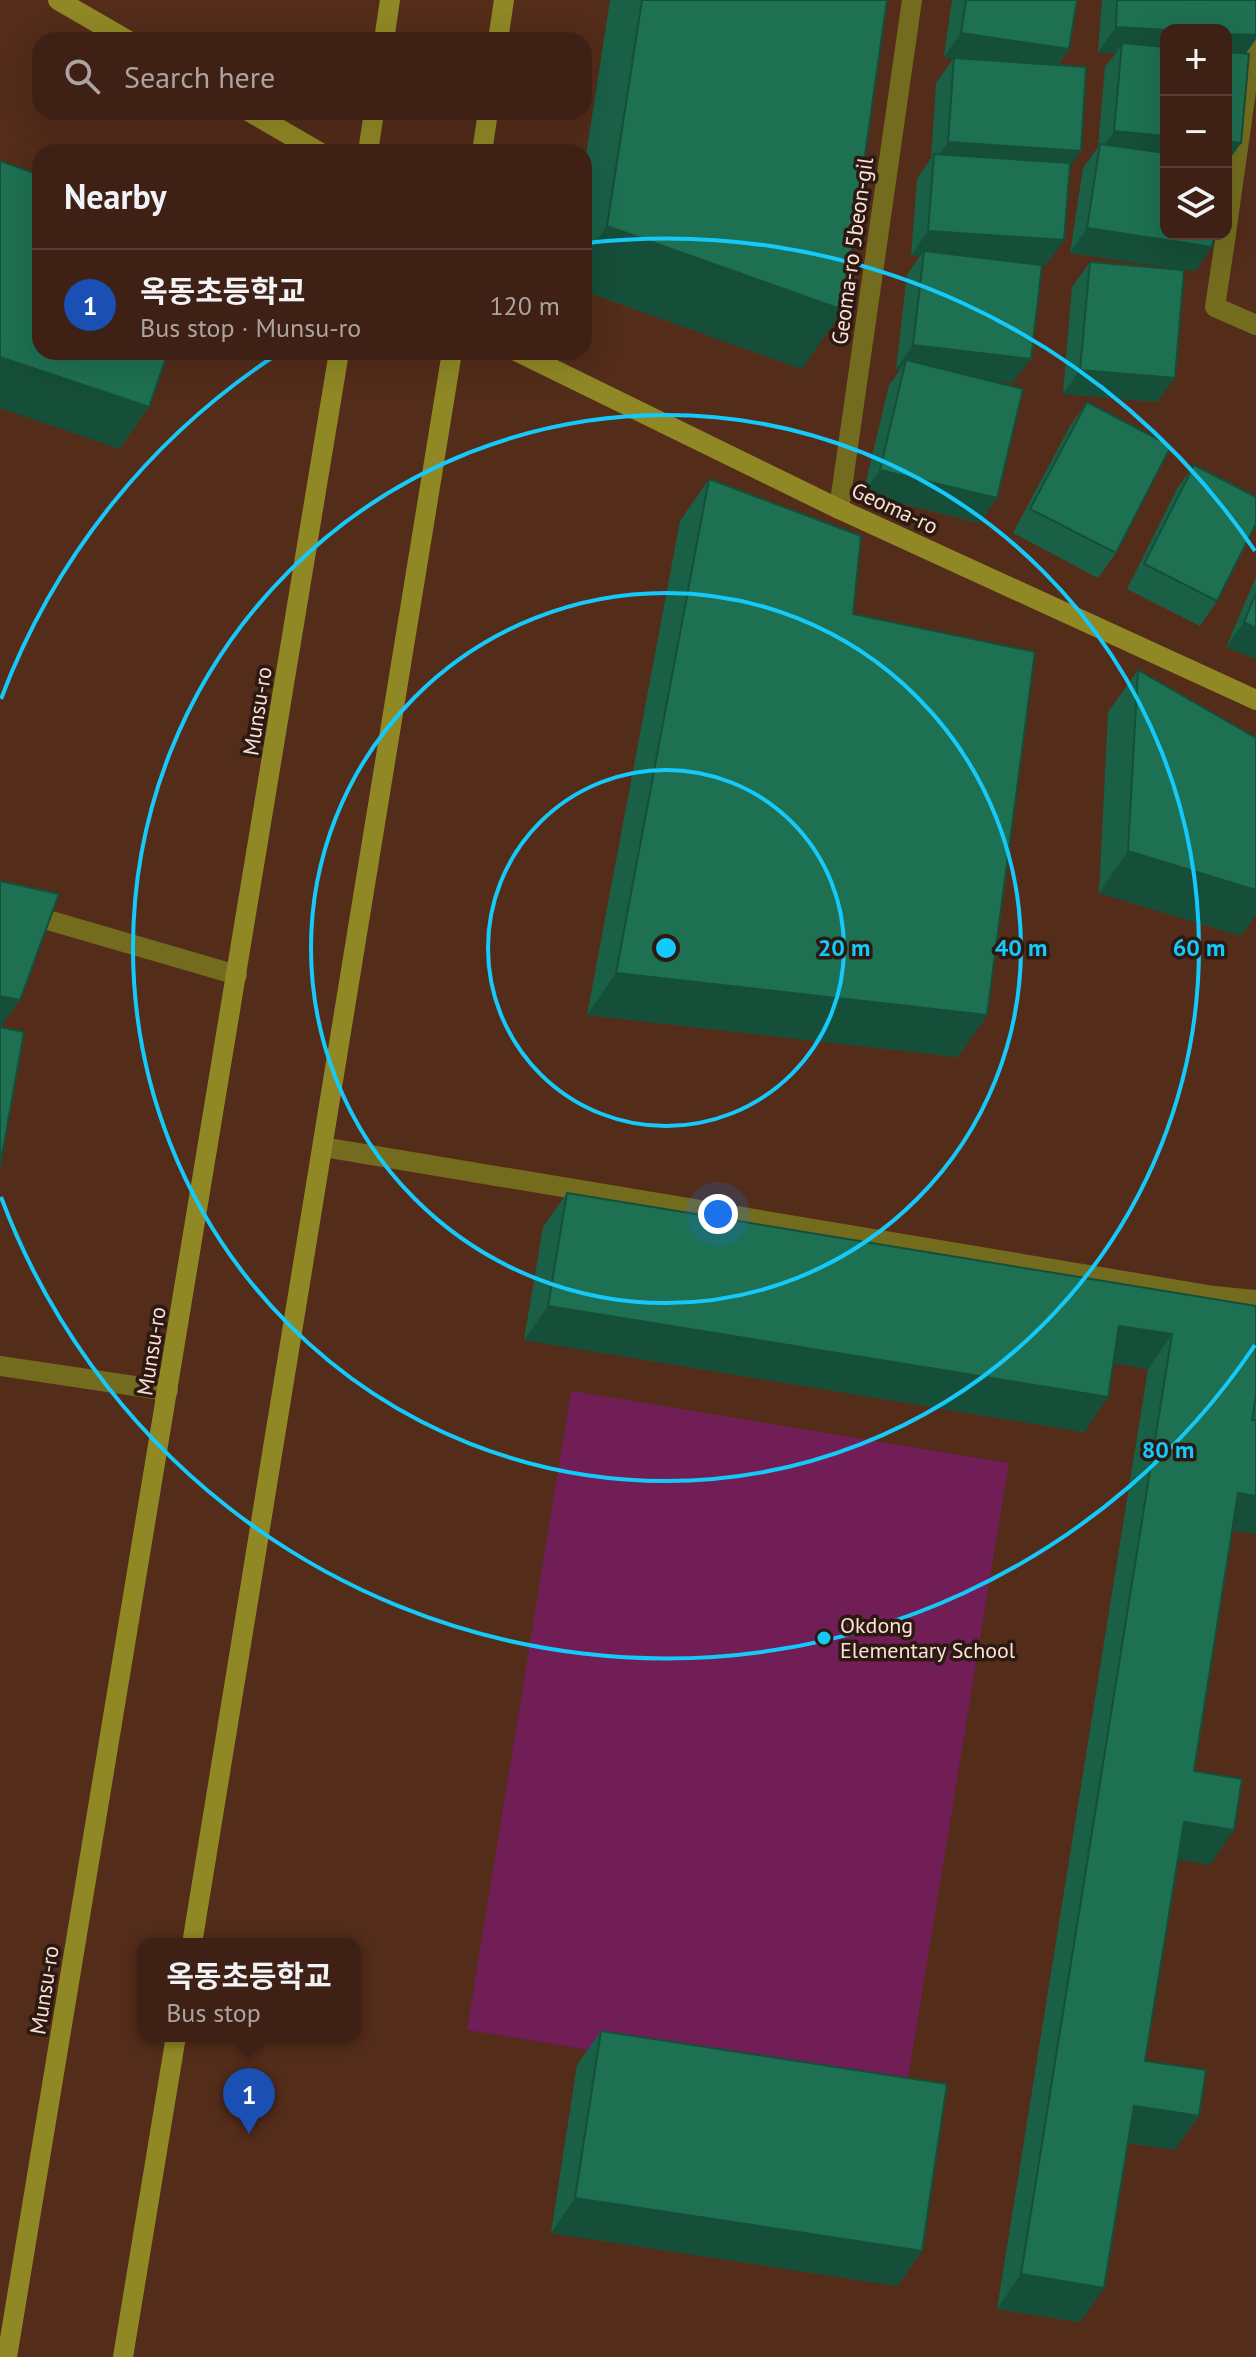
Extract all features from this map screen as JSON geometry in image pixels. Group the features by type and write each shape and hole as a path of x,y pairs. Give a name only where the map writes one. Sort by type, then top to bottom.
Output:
{"main road":[{"path":"58,0 113,32"},
{"path":"385,32 390,0"},
{"path":"499,32 504,0"},
{"path":"264,120 305,144"},
{"path":"369,144 373,120"},
{"path":"483,144 487,120"},
{"name":"Munsu-ro","path":"7,2357 338,360"},
{"path":"193,1938 451,360"},
{"name":"Geoma-ro","path":"534,360 839,509 1256,700"},
{"path":"123,2357 175,2042"}],"street":[{"name":"Geoma-ro 5beon-gil","path":"839,509 912,0"},
{"path":"1232,190 1256,20"},
{"path":"1225,240 1215,307 1256,325"},
{"path":"0,906 237,975"},
{"path":"323,1147 1214,1296 1256,1300"},
{"path":"0,1366 168,1391"}],"shaded area":[{"path":"571,1391 1009,1463 904,2102 467,2030"}],"building":[{"path":"642,0 887,0 843,310 607,226"},
{"path":"966,0 1077,0 1069,49 961,33"},
{"path":"1117,0 1256,0 1256,35 1232,34 1232,24 1160,24 1160,30 1116,27"},
{"path":"1122,43 1160,46 1160,135 1114,131"},
{"path":"1232,53 1249,54 1241,143 1232,142"},
{"path":"954,58 1086,67 1081,151 948,142"},
{"path":"1100,144 1160,152 1160,239 1087,228"},
{"path":"934,154 1070,163 1064,240 928,231"},
{"path":"0,161 32,172 32,360 165,360 149,407 0,357"},
{"path":"1166,240 1213,240 1212,247"},
{"path":"924,251 1042,265 1031,359 913,345"},
{"path":"1090,262 1184,270 1175,378 1080,370"},
{"path":"906,360 1023,389 997,498 880,470"},
{"path":"1087,402 1171,446 1116,553 1030,509"},
{"path":"1194,465 1256,497 1256,524 1217,601 1144,564"},
{"path":"709,479 861,536 853,614 1035,652 987,1015 616,973"},
{"path":"1256,593 1256,628 1244,622"},
{"path":"1138,670 1256,738 1256,890 1128,851"},
{"path":"0,881 59,894 20,1000 0,996"},
{"path":"0,1027 24,1032 0,1166"},
{"path":"567,1193 1256,1306 1256,1396 1252,1420 1256,1420 1256,1496 1238,1493 1194,1771 1242,1779 1234,1830 1184,1822 1145,2061 1206,2070 1199,2116 1134,2106 1104,2288 1021,2274 1172,1334 1119,1326 1108,1397 548,1306"},
{"path":"601,2031 947,2084 922,2251 575,2198"}],"place":[{"name":"Okdong Elementary School","path":"824,1638"},
{"name":"옥동초등학교","path":"249,2134"}]}
